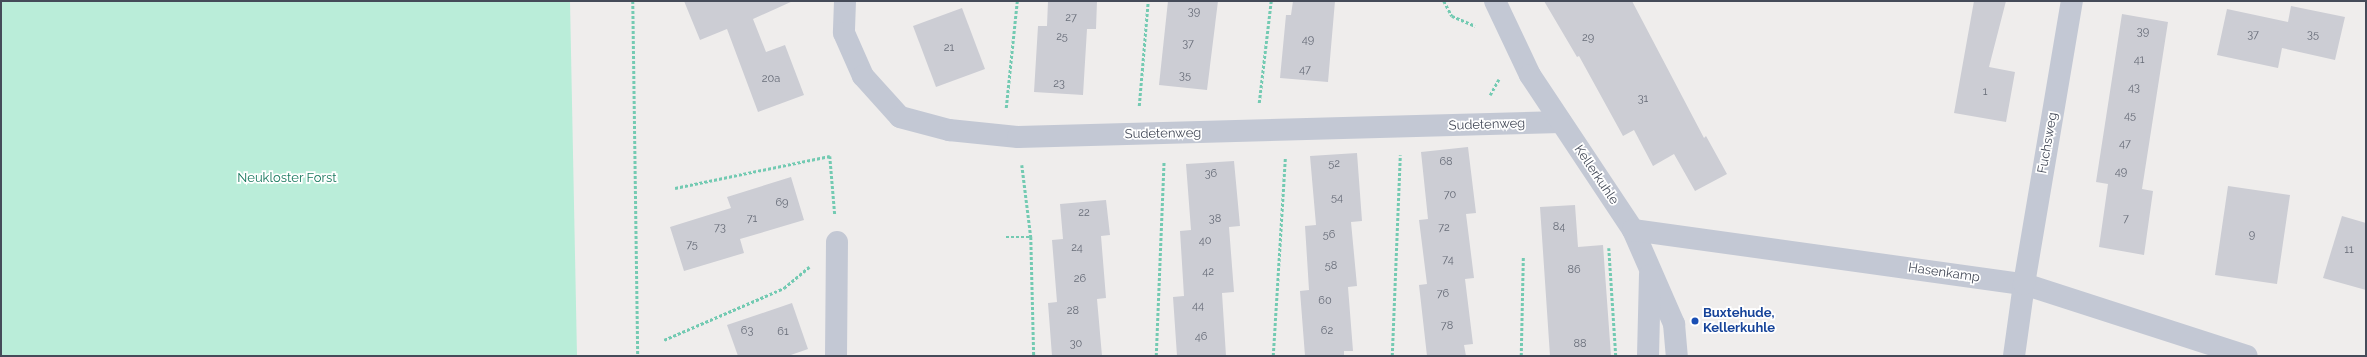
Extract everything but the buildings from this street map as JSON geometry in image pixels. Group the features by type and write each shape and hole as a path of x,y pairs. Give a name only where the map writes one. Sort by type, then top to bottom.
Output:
{"street":[{"name":"Sudetenweg","path":"845,1 844,33 863,76 900,117 949,130 1009,136 1165,134 1561,122"},
{"name":"Kellerkuhle","path":"1495,1 1530,75 1633,230 1674,324 1677,356"},
{"name":"Fuchsweg","path":"2014,356 2024,284 2072,1"},
{"name":"Hasenkamp","path":"1633,230 2024,284 2247,356"},
{"path":"836,356 837,242"},
{"path":"1648,356 1650,270"}],"path":[{"path":"633,1 638,356"},
{"path":"1018,1 1009,136 1031,237 1034,356"},
{"path":"1136,134 1148,1"},
{"path":"1256,131 1271,1"},
{"path":"1444,1 1452,16 1476,26"},
{"path":"1488,98 1502,74"},
{"path":"1252,105 1267,104"},
{"path":"1131,107 1146,107"},
{"path":"1392,356 1401,128"},
{"path":"1273,356 1287,131"},
{"path":"1156,356 1165,134"},
{"path":"664,340 784,288 837,242 830,156 675,188"},
{"path":"1006,237 1031,237"},
{"path":"1521,356 1523,257"}],"green space":[{"name":"Neukloster Forst","path":"1,1 570,1 577,356 1,356"}],"place":[{"name":"Buxtehude, Kellerkuhle","path":"1695,321"}]}
